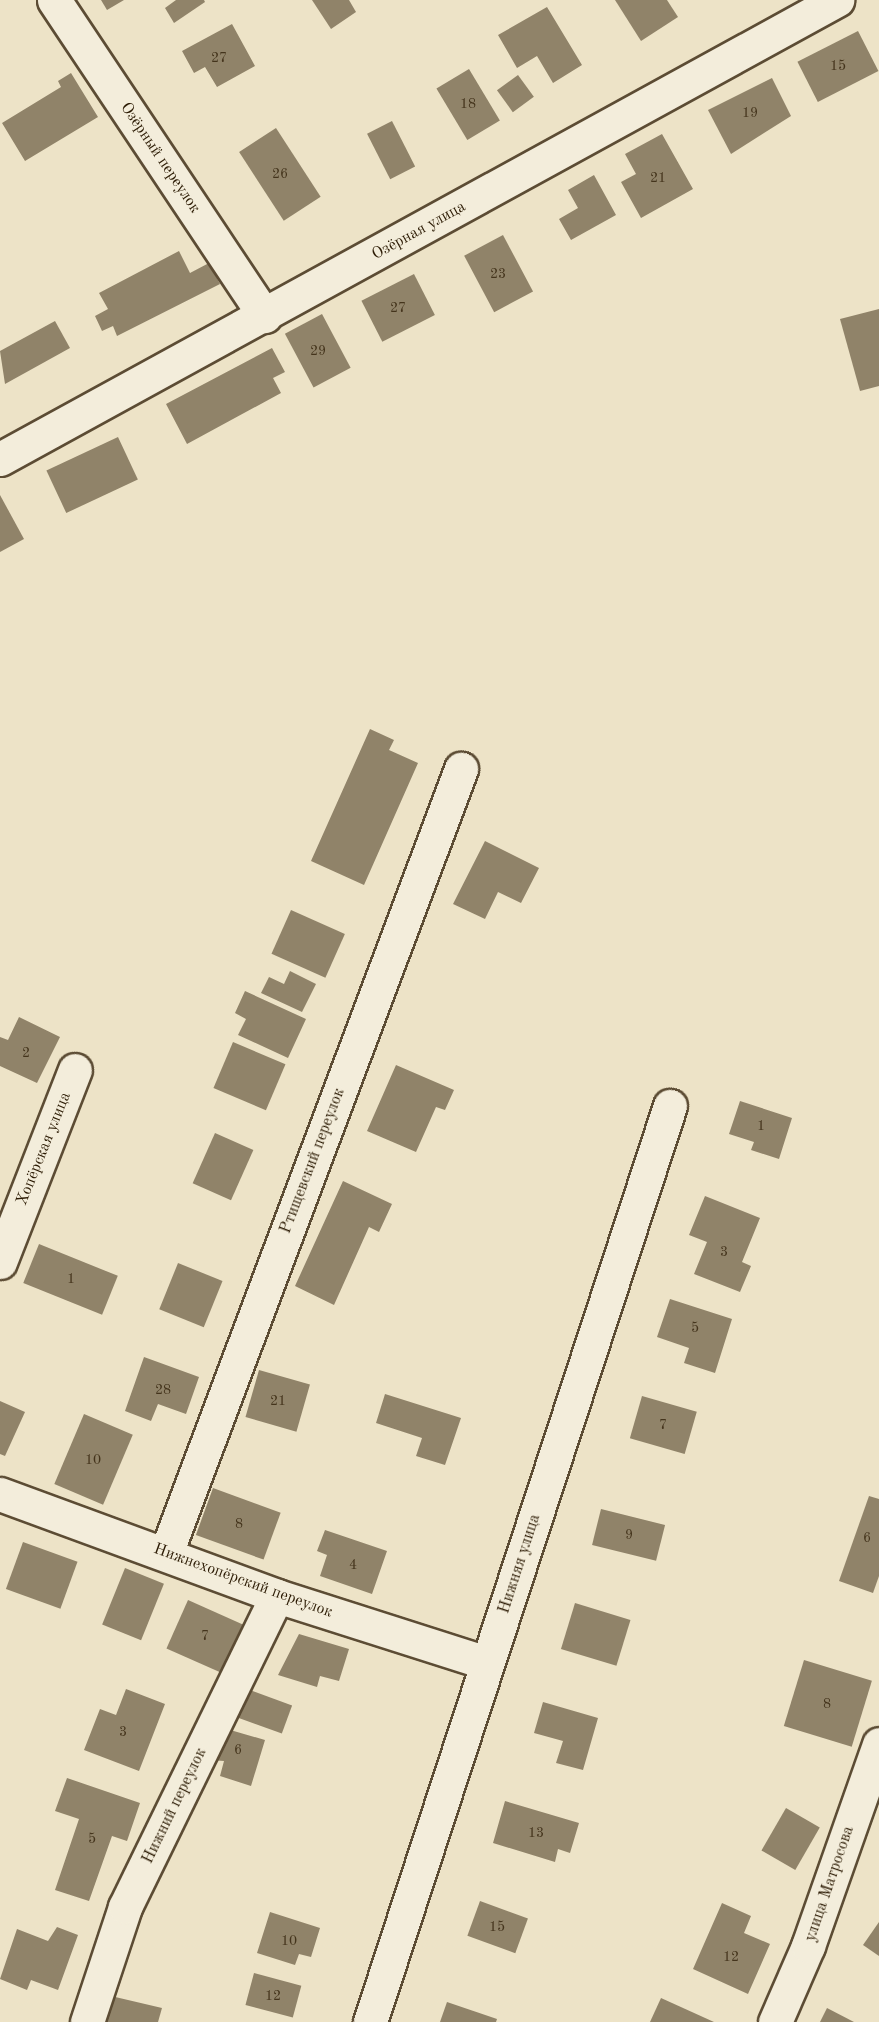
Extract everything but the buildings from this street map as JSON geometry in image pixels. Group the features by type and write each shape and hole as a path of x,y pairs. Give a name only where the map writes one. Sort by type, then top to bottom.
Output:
{"street":[{"name":"Озёрный переулок","path":"54,0 265,316"},
{"name":"Озёрная улица","path":"0,459 265,316 837,0"},
{"name":"Ртищевский переулок","path":"166,1553 461,769"},
{"name":"Хопёрская улица","path":"0,1262 75,1070"},
{"name":"Нижняя улица","path":"370,2022 670,1106"},
{"name":"Нижнехопёрский переулок","path":"0,1494 166,1553 277,1596 487,1663"},
{"name":"Нижний переулок","path":"87,2022 126,1907 277,1596"},
{"name":"улица Матросова","path":"775,2022 808,1946 879,1744"}]}
